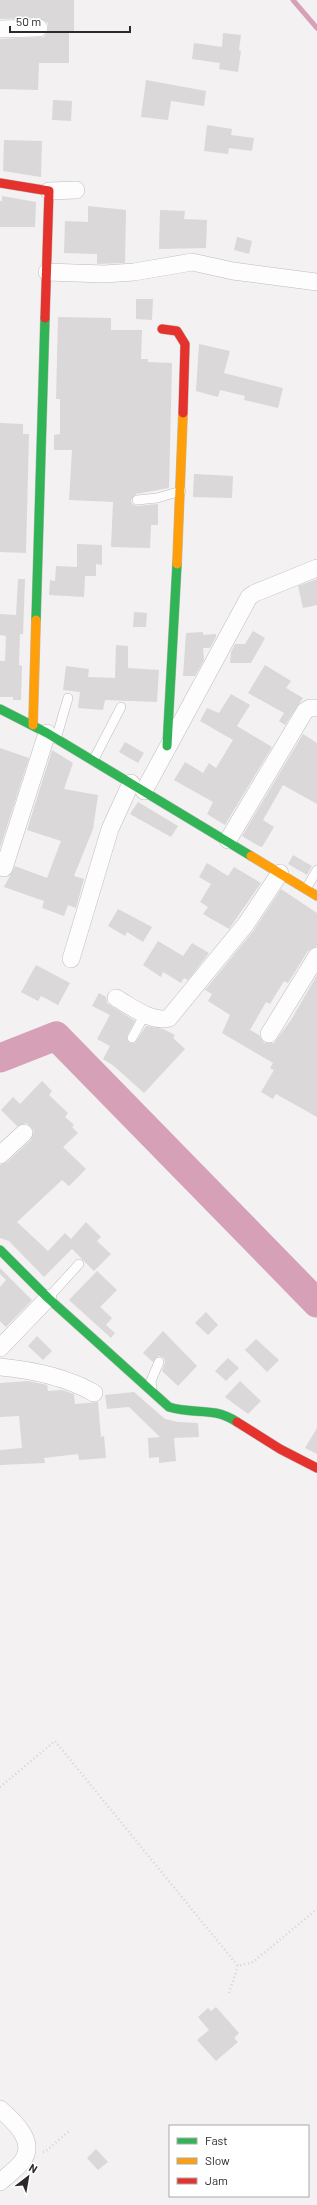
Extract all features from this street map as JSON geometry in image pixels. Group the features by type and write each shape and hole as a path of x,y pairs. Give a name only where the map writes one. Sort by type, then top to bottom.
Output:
{"street":[{"path":"0,29 39,28"},
{"path":"0,183 49,190 76,190"},
{"path":"4,868 45,732 47,272 49,190"},
{"path":"47,272 111,274 134,272 192,262 233,271 317,282"},
{"path":"162,329 175,330 182,334 185,344 181,491 167,746"},
{"path":"72,959 110,829 137,787 167,746 249,598 255,593 317,568"},
{"path":"228,840 306,711 310,708 317,708"},
{"path":"0,709 45,732 228,840 317,896"},
{"path":"116,998 145,1014 162,1020 169,1018 178,1010 246,924 280,873"},
{"path":"269,1034 317,956"},
{"path":"0,1155 24,1133"},
{"path":"0,1250 48,1298 169,1407 179,1410 213,1411 228,1416 280,1449 317,1468"},
{"path":"0,1348 48,1298"},
{"path":"0,1367 57,1377 71,1381 94,1393"},
{"path":"0,2109 25,2136 27,2148 22,2162 0,2182"}],"lane":[{"path":"137,500 162,497 181,491"},
{"path":"45,732 68,698"},
{"path":"93,761 121,707"},
{"path":"306,889 317,870"},
{"path":"132,1038 145,1014"},
{"path":"48,1298 79,1264"},
{"path":"155,1394 151,1381 159,1362"}],"path":[{"path":"0,1788 55,1740 238,1966"},
{"path":"238,1966 253,1962 317,1909"},
{"path":"229,1993 238,1966"},
{"path":"27,2148 45,2152 69,2131"}],"building":[{"path":"0,0 74,0 74,32 69,32 69,63 39,63 38,90 0,89 0,39 44,37 48,32 48,23 39,18 0,19"},
{"path":"223,33 241,35 239,50 241,51 238,72 219,69 220,63 192,59 194,43 222,47"},
{"path":"146,80 206,91 204,106 171,101 168,120 141,117"},
{"path":"53,100 72,101 71,121 52,120"},
{"path":"207,125 232,129 231,135 254,138 252,151 229,148 228,154 204,151"},
{"path":"4,140 42,141 41,177 3,171"},
{"path":"2,196 36,202 35,227 0,227 0,201 2,201"},
{"path":"88,206 126,210 125,263 97,264 97,254 64,253 65,221 88,222"},
{"path":"160,210 185,211 184,219 207,220 206,248 159,249"},
{"path":"237,237 252,241 249,254 234,250"},
{"path":"136,299 153,299 152,320 136,319"},
{"path":"58,317 111,318 111,330 142,330 141,359 148,359 148,362 172,363 169,488 136,494 131,500 132,504 137,506 158,504 158,525 151,525 150,548 111,547 113,502 69,500 72,450 54,450 54,435 60,434 60,399 56,399"},
{"path":"199,344 230,351 224,373 283,388 278,408 244,400 245,396 220,390 218,397 196,391"},
{"path":"0,423 23,424 23,434 29,434 26,553 0,552"},
{"path":"194,474 233,476 232,498 193,497"},
{"path":"77,544 102,545 102,565 96,564 96,576 85,576 84,597 49,595 50,580 55,581 56,566 77,567"},
{"path":"18,579 25,579 23,634 20,634 19,665 22,666 21,700 13,700 13,697 0,697 0,661 5,661 6,636 0,635 0,614 16,615"},
{"path":"317,579 317,605 303,608 298,586"},
{"path":"134,612 147,613 146,627 133,627"},
{"path":"253,631 265,638 251,663 230,663 231,652 235,644 245,644"},
{"path":"203,632 203,635 216,634 216,637 210,648 203,648 204,660 195,676 183,676 186,633"},
{"path":"116,645 128,646 128,668 159,670 157,702 105,700 103,710 78,708 80,692 63,690 66,666 89,669 88,677 115,678"},
{"path":"265,665 291,681 286,688 303,698 285,725 279,721 284,713 248,693"},
{"path":"231,694 250,705 237,726 272,747 225,825 207,814 213,802 174,780 185,762 203,773 209,763 216,768 233,740 200,721 207,708 219,713"},
{"path":"303,734 317,743 317,804 283,785 263,820 274,827 262,847 242,836"},
{"path":"125,742 144,753 138,763 119,752"},
{"path":"0,748 29,758 0,848"},
{"path":"52,750 73,763 64,789 98,795 93,829 74,876 84,879 76,908 68,905 64,916 42,908 44,901 4,887 15,866 47,878 61,841 27,830"},
{"path":"138,802 178,826 171,837 130,814"},
{"path":"293,855 312,866 307,875 288,864"},
{"path":"207,863 228,876 234,867 261,883 229,929 203,914 208,907 200,902 211,884 199,877"},
{"path":"281,889 317,913 317,946 308,951 288,983 284,981 270,1004 266,1002 250,1030 259,1035 264,1043 274,1043 291,1020 317,975 317,1117 276,1094 273,1099 261,1092 274,1070 270,1068 273,1063 222,1033 230,1015 208,1001 212,994 205,990 254,930"},
{"path":"118,909 152,927 143,942 127,932 125,936 108,926"},
{"path":"158,941 183,956 192,943 209,953 188,980 184,978 181,983 163,972 161,977 143,965"},
{"path":"36,965 70,983 58,1005 41,996 38,1001 21,992"},
{"path":"99,993 106,997 107,1003 135,1021 127,1036 129,1043 135,1043 146,1026 163,1029 175,1035 173,1038 185,1049 144,1093 114,1066 103,1059 110,1046 97,1039 110,1015 92,1006"},
{"path":"42,1081 52,1091 49,1095 68,1113 65,1117 74,1125 72,1127 78,1133 63,1147 86,1169 69,1186 62,1180 17,1222 48,1251 65,1233 71,1239 86,1222 101,1237 97,1241 111,1254 94,1271 72,1249 44,1277 9,1241 0,1238 0,1165 7,1162 31,1140 34,1131 27,1123 17,1126 1,1110 13,1097 20,1104"},
{"path":"0,1268 32,1300 6,1327 0,1321 0,1287 6,1280 0,1274"},
{"path":"97,1271 117,1290 100,1307 112,1318 106,1325 115,1333 111,1338 69,1300"},
{"path":"206,1312 218,1325 208,1335 195,1323"},
{"path":"163,1331 197,1366 178,1386 162,1371 165,1362 164,1358 158,1356 153,1362 143,1353"},
{"path":"37,1336 52,1351 43,1360 28,1346"},
{"path":"256,1339 279,1360 267,1372 245,1350"},
{"path":"228,1358 239,1368 226,1381 215,1371"},
{"path":"28,1381 47,1385 48,1391 62,1390 74,1394 75,1404 98,1402 101,1437 104,1436 106,1458 79,1460 78,1454 44,1458 45,1463 0,1465 0,1450 22,1448 19,1416 0,1417 0,1383"},
{"path":"240,1381 261,1401 248,1414 225,1397"},
{"path":"134,1392 165,1419 178,1422 198,1423 199,1437 174,1438 176,1461 159,1463 159,1457 149,1458 148,1438 160,1437 129,1407 107,1409 105,1395"},
{"path":"317,1428 317,1454 305,1448"},
{"path":"216,2007 239,2033 234,2038 238,2042 216,2061 197,2040 209,2030 198,2017 208,2008 211,2011"},
{"path":"96,2149 108,2162 98,2170 87,2158"}],"waterway":[{"path":"293,0 317,28"},
{"path":"0,1058 56,1036 317,1303"}],"traffic: fast":[{"path":"36,620 45,318"},
{"path":"167,746 177,564"},
{"path":"0,709 47,733 251,856"},
{"path":"0,1250 48,1298 169,1407 211,1412 228,1417 237,1422"}],"traffic: slow":[{"path":"177,564 183,413"},
{"path":"33,725 36,620"},
{"path":"251,856 317,896"}],"traffic: jam":[{"path":"0,183 49,191 45,318"},
{"path":"162,329 177,331 185,344 183,413"},
{"path":"237,1422 280,1449 317,1468"}]}
